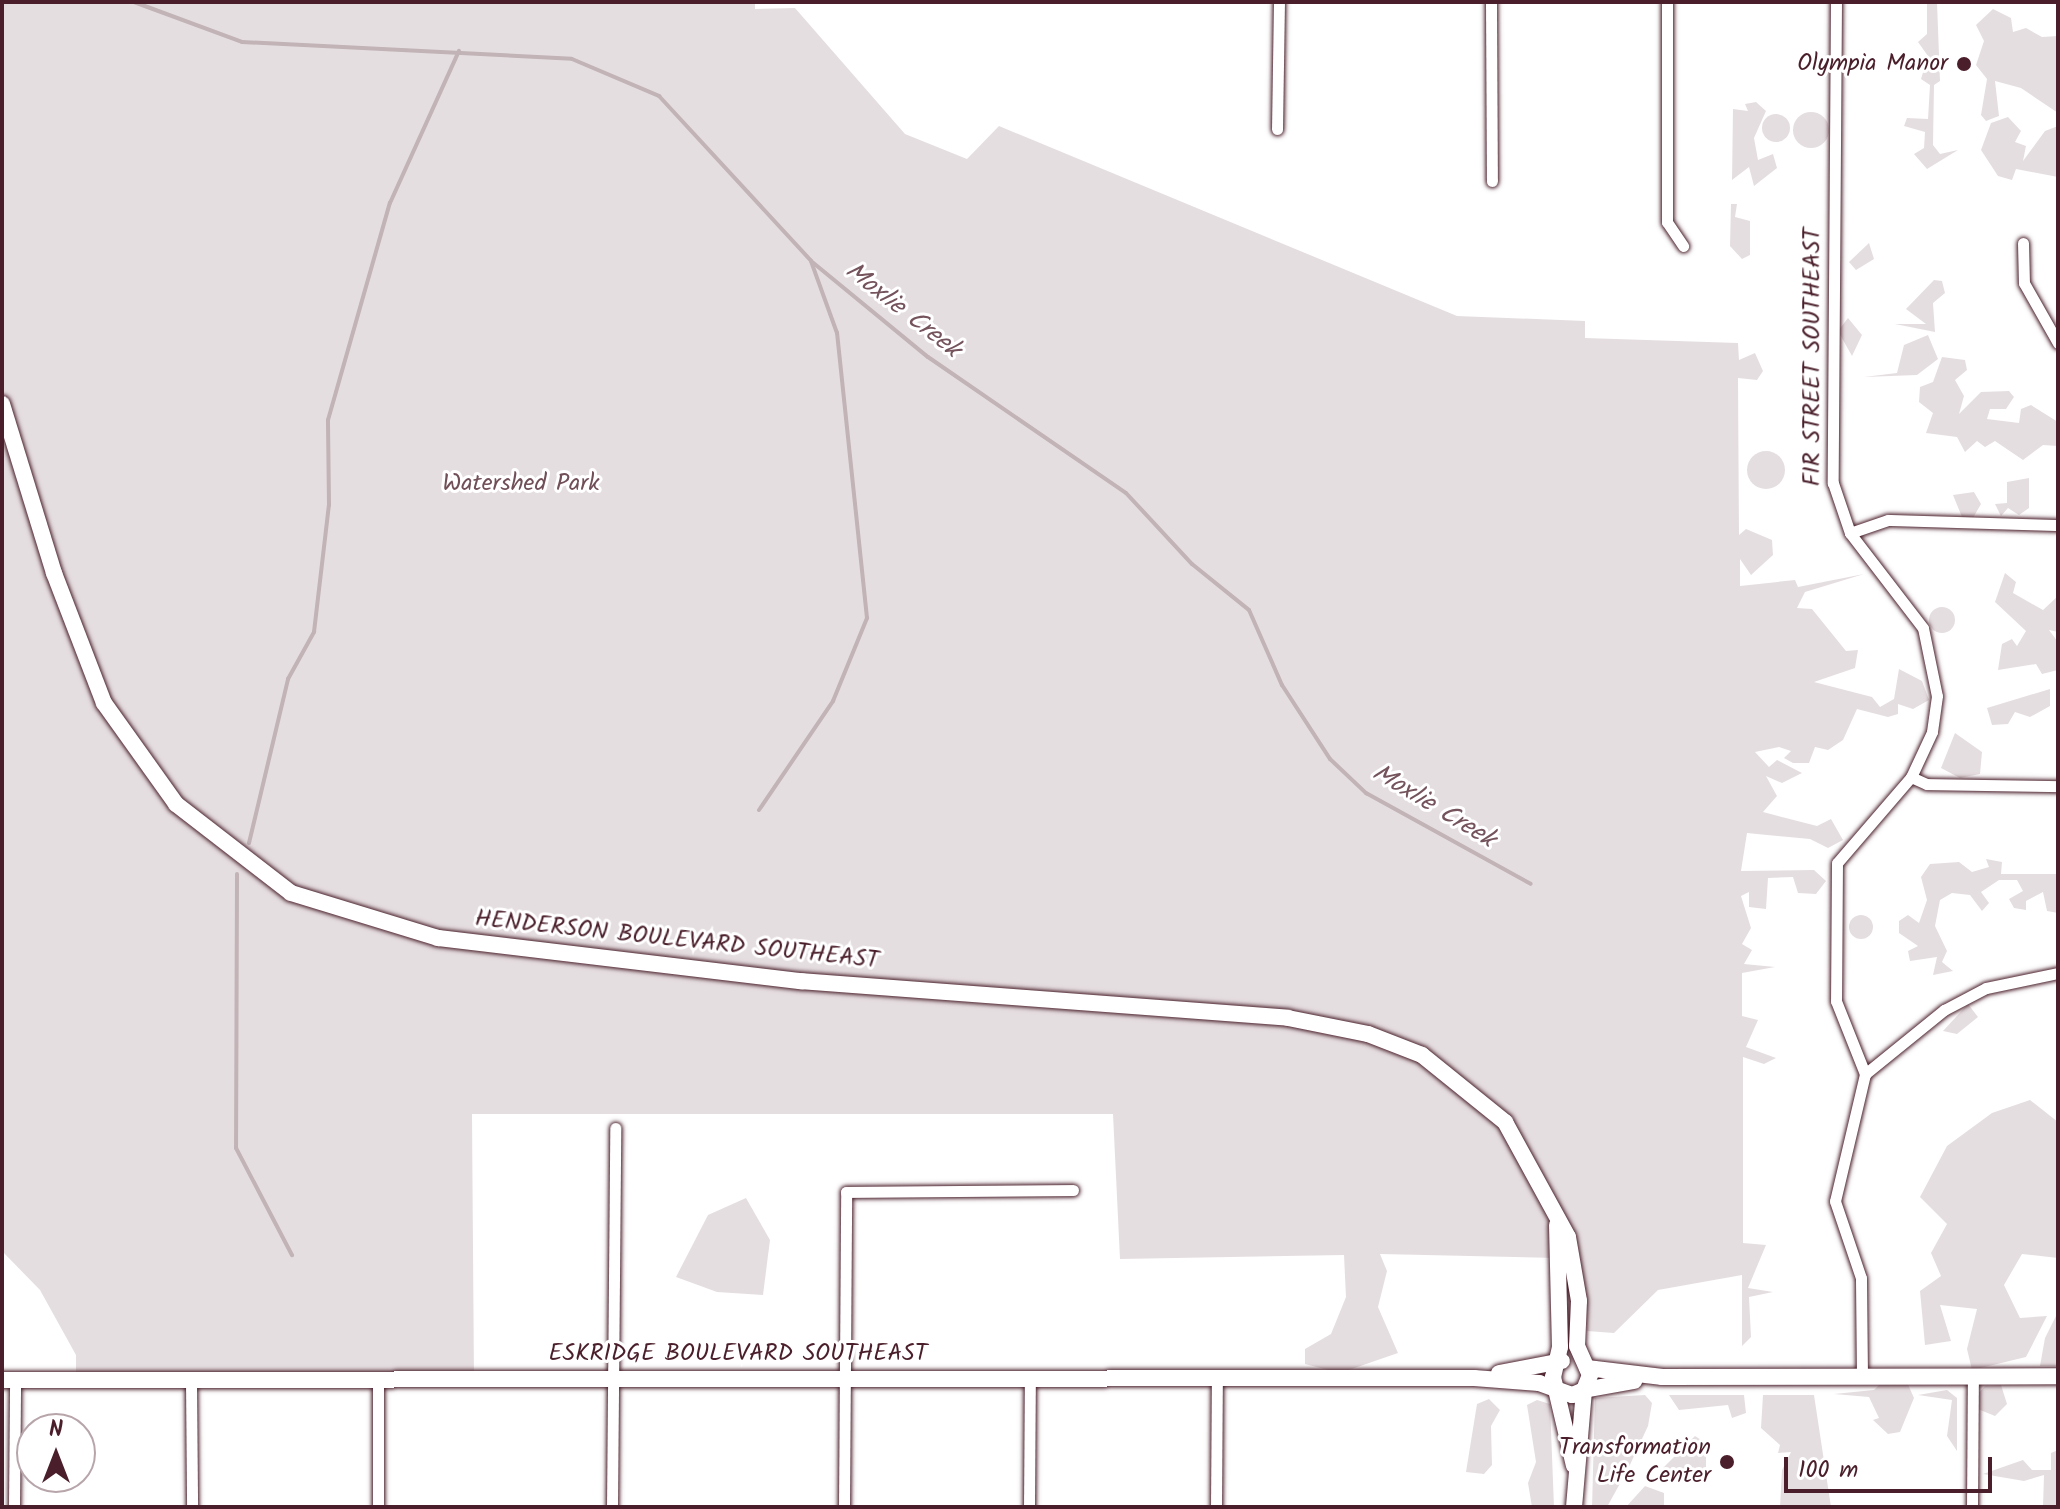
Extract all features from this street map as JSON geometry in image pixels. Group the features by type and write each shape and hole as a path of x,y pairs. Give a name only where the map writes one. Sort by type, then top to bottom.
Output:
{"main road":[{"name":"HENDERSON BOULEVARD SOUTHEAST","path":"2,404 63,600 104,703 176,804 291,893 438,938 801,981 1288,1018 1368,1034 1422,1055 1505,1122 1574,1262 1577,1346 1586,1366"},
{"name":"HENDERSON BOULEVARD SOUTHEAST","path":"1557,1225 1557,1366"},
{"path":"1574,1466 1556,1387 1557,1366 1571,1358 1586,1366 1662,1377 2058,1376"},
{"name":"ESKRIDGE BOULEVARD SOUTHEAST","path":"1474,1378 1557,1366"},
{"path":"1574,1507 1574,1466 1586,1366"},
{"path":"1556,1387 1572,1395 1584,1390 1662,1377"},
{"name":"ESKRIDGE BOULEVARD SOUTHEAST","path":"8,1380 1474,1378 1556,1387"}],"street":[{"path":"1277,129 1279,2"},
{"path":"1491,2 1492,181"},
{"path":"1667,2 1667,222 1683,246"},
{"name":"FIR STREET SOUTHEAST","path":"1836,2 1833,483 1850,533 1910,606 1935,662 1935,717 1911,777 1837,863 1836,1001 1865,1074"},
{"path":"2023,243 2024,283 2058,343"},
{"path":"1850,533 1888,520 2058,525"},
{"path":"1911,777 1927,784 2058,786"},
{"path":"1862,1376 1861,1278 1835,1201 1865,1074 1944,1010 1986,988 2058,973"},
{"path":"612,1507 615,1128"},
{"path":"844,1507 842,1377 846,1192 1073,1190"},
{"path":"1029,1507 1030,1377"},
{"path":"1216,1507 1217,1377"},
{"path":"1972,1507 1973,1377"},
{"path":"8,1380 14,1507"},
{"path":"378,1380 378,1507"},
{"path":"191,1381 192,1507"}],"green space":[{"name":"Watershed Park","path":"2,2 755,2 755,9 795,8 905,134 967,159 999,126 1457,316 1585,321 1585,338 1738,343 1739,360 1755,353 1763,371 1757,380 1738,378 1739,535 1746,529 1772,540 1773,555 1751,575 1740,559 1740,586 1795,580 1798,587 1864,574 1805,592 1797,608 1812,609 1846,651 1858,650 1855,668 1814,682 1872,697 1880,707 1894,699 1899,669 1922,681 1929,700 1913,709 1898,704 1898,714 1888,717 1857,709 1843,740 1828,750 1815,747 1809,763 1793,763 1784,758 1791,751 1779,747 1755,752 1769,767 1777,760 1802,773 1782,783 1766,776 1777,796 1763,812 1817,826 1831,819 1843,840 1828,848 1810,839 1747,833 1741,871 1814,870 1826,881 1816,894 1798,893 1793,877 1768,878 1766,909 1749,907 1749,892 1741,896 1751,928 1742,944 1752,950 1744,964 1775,967 1742,973 1742,1016 1758,1020 1746,1047 1776,1058 1764,1064 1743,1057 1743,1243 1766,1245 1748,1288 1773,1292 1749,1297 1751,1337 1742,1346 1742,1275 1658,1290 1614,1333 1587,1331 1585,1287 1559,1258 1380,1254 1387,1271 1378,1307 1398,1353 1340,1373 1305,1364 1305,1349 1331,1334 1346,1297 1344,1255 1120,1259 1113,1114 472,1114 474,1379 76,1380 76,1355 40,1290 2,1251"},
{"path":"1927,2 1937,2 1940,81 1934,85 1933,145 1940,154 1958,150 1927,169 1914,154 1924,148 1925,132 1904,126 1907,118 1928,119 1930,85 1921,79 1928,56 1918,42 1927,34"},
{"path":"1993,9 2011,18 2013,32 2026,28 2042,37 2058,36 2058,113 2021,88 1995,81 1999,116 1986,121 1981,115 1987,79 1976,65 1984,41 1976,25"},
{"path":"1756,102 1766,111 1754,138 1758,160 1773,154 1777,168 1754,186 1749,167 1732,180 1733,109 1748,111 1745,104"},
{"path":"1811,112 1824,117 1829,130 1824,143 1811,148 1798,143 1793,130 1798,117"},
{"path":"1776,114 1786,118 1790,128 1786,138 1776,142 1766,138 1762,128 1766,118"},
{"path":"2008,117 2021,131 2015,142 2026,146 2023,161 2045,131 2058,126 2058,177 2016,169 2012,180 1998,176 1981,150 1991,123"},
{"path":"1731,204 1737,204 1735,217 1750,221 1750,255 1742,259 1730,246"},
{"path":"1869,243 1874,259 1856,270 1849,262"},
{"path":"1934,280 1942,281 1945,293 1933,303 1935,332 1895,324 1926,324 1906,309"},
{"path":"1848,318 1862,335 1852,356 1838,331"},
{"path":"1928,335 1938,359 1917,375 1864,377 1897,373 1904,345"},
{"path":"1942,357 1965,360 1967,370 1955,380 1964,396 1959,414 1981,392 2009,391 2014,397 2006,409 1990,409 1987,419 2019,423 2021,409 2031,405 2058,422 2058,446 2043,445 2023,460 1995,441 1985,447 1977,441 1965,452 1957,437 1926,433 1933,413 1919,402 1920,387 1933,382"},
{"path":"1766,451 1780,456 1785,470 1780,484 1766,489 1752,484 1747,470 1752,456"},
{"path":"2029,478 2029,508 2019,515 2008,508 2001,516 1995,504 2007,503 2007,482"},
{"path":"1974,492 1981,504 1973,518 1962,517 1953,495"},
{"path":"2005,573 2016,582 2013,593 2043,610 2058,596 2058,632 2049,630 2058,642 2058,670 2042,674 2036,664 1998,670 2002,644 2012,639 2017,646 2026,631 1995,602"},
{"path":"1942,607 1951,611 1955,620 1951,629 1942,633 1933,629 1929,620 1933,611"},
{"path":"2050,689 2050,706 2030,717 2015,712 2008,724 1992,725 1987,708"},
{"path":"1955,733 1982,752 1980,774 1960,778 1941,768"},
{"path":"1986,859 2002,862 2001,874 2058,874 2058,913 2047,911 2043,892 2026,901 2026,910 2014,908 2009,899 2023,891 2017,880 1999,880 1981,892 1989,903 1982,911 1970,895 1952,893 1940,900 1935,926 1947,951 1942,962 1953,971 1933,975 1937,957 1910,961 1908,951 1918,946 1899,933 1899,921 1908,915 1919,923 1927,900 1921,877 1930,864 1959,862 1972,872 1989,867"},
{"path":"1861,915 1872,922 1873,927 1866,938 1861,939 1850,932 1849,927 1856,916"},
{"path":"1968,1004 1978,1017 1957,1034 1943,1031"},
{"path":"2030,1100 2058,1122 2058,1258 2022,1254 2004,1285 2020,1318 2047,1316 2026,1357 1972,1370 1967,1349 1977,1309 1940,1305 1951,1341 1925,1345 1920,1291 1941,1276 1931,1253 1947,1224 1920,1197 1947,1146 1992,1113"},
{"path":"746,1198 770,1240 763,1295 717,1292 676,1277 708,1215"},
{"path":"2058,1312 2058,1366 2040,1366 2045,1338"},
{"path":"1884,1380 1906,1380 1914,1398 1900,1432 1888,1434 1873,1420 1879,1418 1869,1397 1834,1394 1874,1390"},
{"path":"2001,1385 2007,1404 1995,1416 1968,1405 1985,1386"},
{"path":"1947,1390 1957,1398 1957,1451 1947,1436 1952,1400 1918,1395"},
{"path":"1645,1395 1652,1403 1648,1426 1628,1469 1607,1507 1592,1507 1595,1398"},
{"path":"1669,1395 1744,1395 1746,1413 1732,1418 1728,1405 1679,1410"},
{"path":"1763,1395 1814,1395 1831,1507 1780,1507 1782,1470 1791,1452 1778,1453 1780,1445 1761,1428"},
{"path":"1489,1399 1500,1410 1491,1426 1492,1465 1484,1474 1466,1472 1477,1404"},
{"path":"1537,1400 1550,1404 1554,1507 1532,1507 1528,1483 1536,1462 1527,1405"},
{"path":"1695,1436 1706,1443 1706,1481 1677,1481 1663,1468"},
{"path":"2058,1450 2058,1507 2043,1507 2044,1475 2024,1481 1983,1474 2023,1460 2032,1470 2051,1470 2051,1453"},
{"path":"1645,1486 1664,1493 1664,1507 1626,1507"}],"waterway":[{"name":"Moxlie Creek","path":"134,2 242,42 572,59 659,96 811,261 928,357 1126,493 1192,564 1249,610 1282,685 1330,759 1366,793 1531,884"},
{"path":"249,843 288,679 314,632 329,505 328,420 390,203 459,51"},
{"path":"759,810 833,701 867,618 837,333 811,261"},
{"path":"237,874 236,1148 292,1255"}],"place":[{"name":"Olympia Manor","path":"1964,64"},
{"name":"Transformation Life Center","path":"1727,1462"}]}
